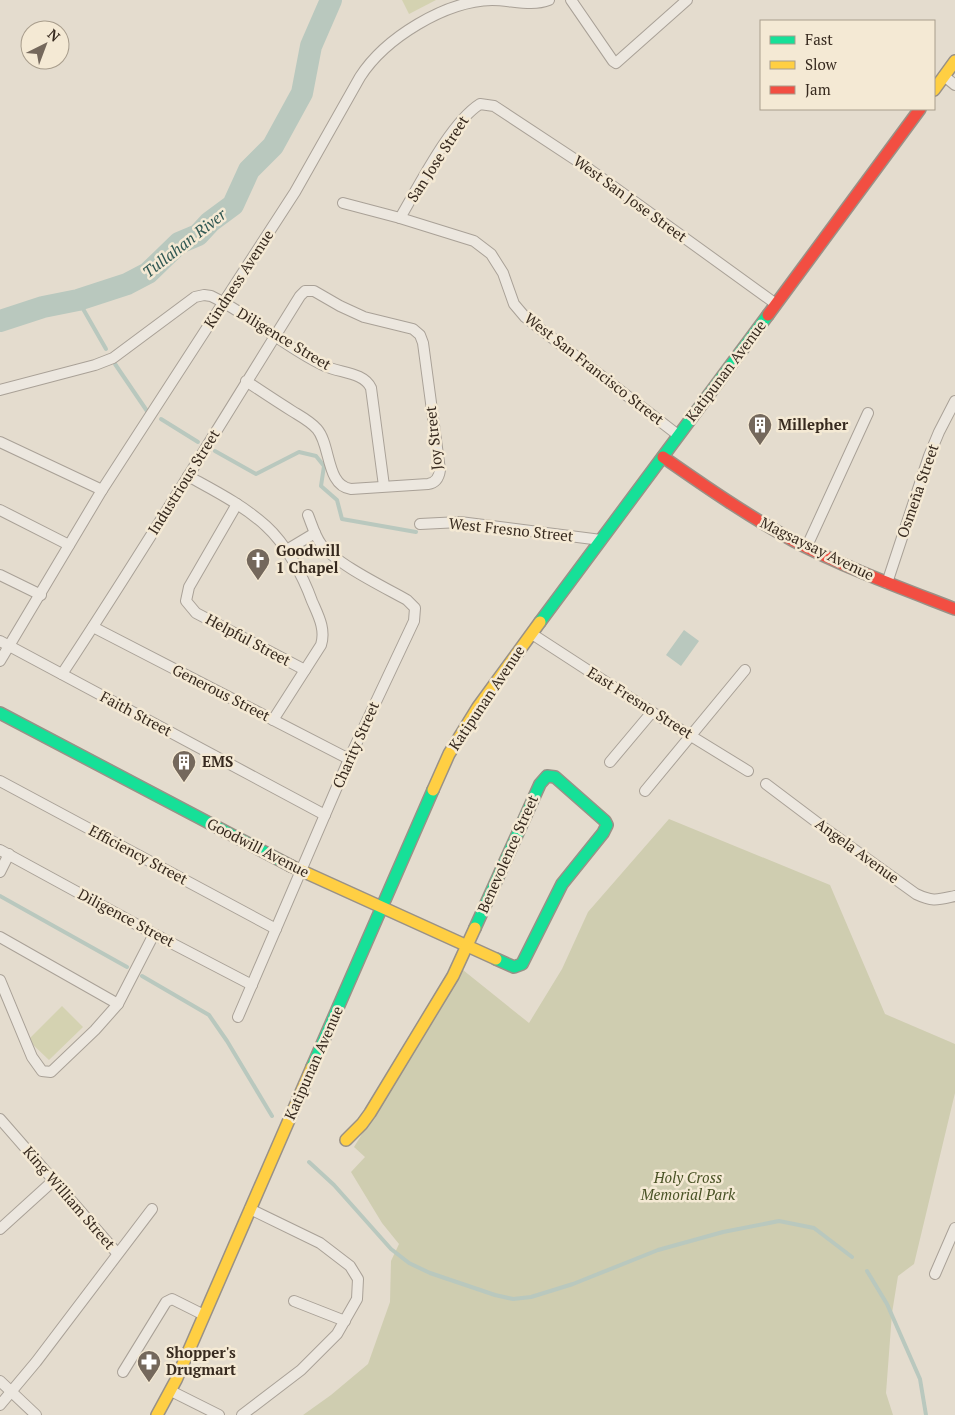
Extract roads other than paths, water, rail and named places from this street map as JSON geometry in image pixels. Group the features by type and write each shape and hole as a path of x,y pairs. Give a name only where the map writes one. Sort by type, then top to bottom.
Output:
{"street":[{"name":"Kindness Avenue","path":"0,661 102,490 295,192 371,61 397,38 443,12 470,3 491,0 534,3 550,0"},
{"path":"571,0 616,63 687,0"},
{"path":"935,89 955,61"},
{"path":"944,76 955,85"},
{"name":"San Jose Street","path":"400,218 441,148 468,111 480,104"},
{"name":"West San Jose Street","path":"480,104 494,106 585,166 776,304"},
{"name":"Katipunan Avenue","path":"157,1415 171,1391 449,754 478,707 919,110"},
{"name":"West San Francisco Street","path":"343,203 474,241 491,254 503,273 514,304 525,317 678,435"},
{"name":"Industrious Street","path":"62,674 305,290"},
{"name":"Joy Street","path":"246,381 317,429 322,438 335,478 340,485 351,489 433,484 439,474 422,340 417,332 413,329 364,317 314,291 305,290"},
{"name":"Diligence Street","path":"0,390 95,365 114,358 197,296 210,296 321,364 362,378 368,382 371,388 384,486"},
{"name":"Osmeña Street","path":"887,583 929,456 938,432 955,401"},
{"path":"807,546 868,413"},
{"path":"0,442 102,490"},
{"name":"Magsaysay Avenue","path":"663,457 774,531 887,583 955,609"},
{"path":"188,476 237,504 267,526 286,551 305,583 321,622 324,636 322,645 273,720"},
{"name":"Helpful Street","path":"237,504 189,587 186,601 196,613 305,670"},
{"path":"0,510 69,545"},
{"name":"Charity Street","path":"238,1017 348,759 414,621 415,608 407,600 328,552 320,543 308,516"},
{"name":"West Fresno Street","path":"420,524 460,522 601,540"},
{"path":"286,551 315,532"},
{"path":"0,575 41,595"},
{"name":"Generous Street","path":"93,627 348,759"},
{"name":"East Fresno Street","path":"532,634 652,712 748,771"},
{"name":"Faith Street","path":"0,641 325,815"},
{"path":"645,791 745,670"},
{"path":"610,762 652,712"},
{"name":"Goodwill Avenue","path":"0,713 301,871 514,967 522,964"},
{"name":"Benevolence Street","path":"346,1140 359,1128 370,1113 444,992 467,947 540,784 543,779 551,776 555,777 602,818 606,825 604,833 562,884 522,964"},
{"name":"Efficiency Street","path":"0,781 276,929"},
{"name":"Angela Avenue","path":"766,784 916,894 929,900 940,900 955,896"},
{"path":"0,872 4,852"},
{"name":"Diligence Street","path":"4,852 252,985"},
{"path":"0,980 32,1057 42,1072 52,1072 95,1030 118,1004 154,934"},
{"path":"0,937 118,1004"},
{"name":"King William Street","path":"0,1119 118,1253"},
{"path":"0,1229 53,1181"},
{"path":"0,1406 36,1362 152,1209"},
{"path":"242,1415 301,1370 337,1334 357,1299 358,1279 350,1266 320,1243 250,1209"},
{"path":"935,1274 955,1228"},
{"path":"123,1372 166,1302 172,1298 204,1315"},
{"path":"294,1300 345,1321"},
{"path":"0,1382 36,1415"},
{"path":"171,1391 219,1415"}],"waterway":[{"name":"Tullahan River","path":"0,321 43,307 78,300 127,284 148,273 179,243 198,235 210,222 233,205 249,170 273,146 302,93 311,46 331,0"},
{"path":"78,300 106,349"},
{"path":"115,364 147,411"},
{"path":"161,419 198,442"},
{"path":"215,451 256,474 299,452 316,456 324,466 321,486 337,500 342,519 416,532"},
{"path":"0,896 127,967"},
{"path":"142,976 209,1015 227,1041 272,1116"},
{"path":"309,1162 334,1185 391,1249 409,1263 430,1273 495,1295 513,1299 531,1297 573,1284 658,1250 723,1232 779,1221 814,1228 852,1257"},
{"path":"867,1271 887,1304 920,1379 926,1415"}],"place":[{"name":"Millepher","path":"760,446"},
{"name":"Goodwill 1 Chapel","path":"258,581"},
{"name":"EMS","path":"184,783"},
{"name":"Shopper's Drugmart","path":"149,1383"}],"park label":[{"name":"Holy Cross Memorial Park","path":"688,1186"}]}
